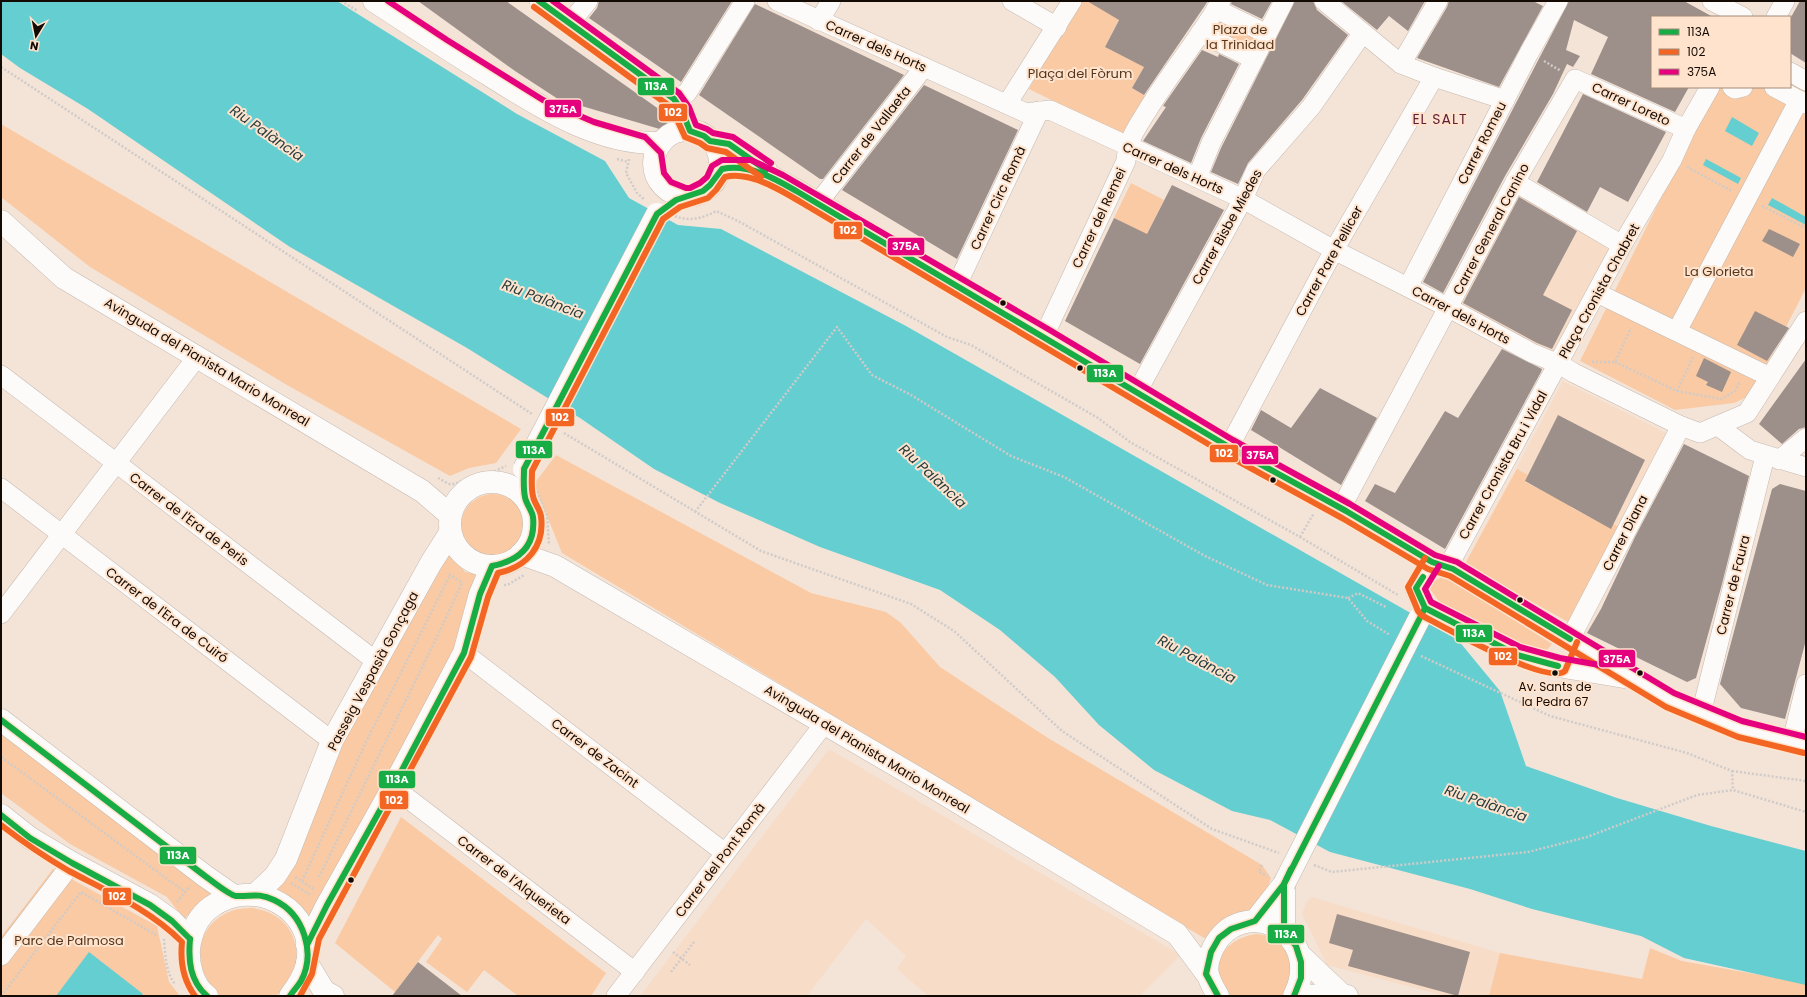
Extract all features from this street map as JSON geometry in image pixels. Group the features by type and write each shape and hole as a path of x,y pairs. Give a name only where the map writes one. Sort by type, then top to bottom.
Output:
{"street":[{"path":"374,1 443,47 539,107 591,130 633,141 658,150"},
{"path":"539,1 674,99 682,111 690,131"},
{"path":"570,23 588,1"},
{"path":"674,99 687,93 745,1"},
{"name":"Carrer dels Horts","path":"777,1 1026,113 1050,110 1242,199 1334,250 1449,308 1532,353 1562,357"},
{"path":"819,21 831,1"},
{"path":"1012,1 1057,27"},
{"path":"1007,104 1072,1"},
{"path":"1197,178 1211,143 1284,1"},
{"path":"1324,1 1362,34 1401,64 1434,77 1505,100"},
{"path":"1401,64 1438,1"},
{"name":"Carrer Romeu","path":"1408,287 1529,53 1558,1"},
{"path":"1712,1 1741,16"},
{"path":"1777,16 1785,1"},
{"path":"1218,5 1267,34"},
{"name":"Carrer del Remei","path":"1044,336 1126,161 1127,147 1131,138 1160,90 1218,5"},
{"path":"1200,33 1254,59"},
{"name":"Carrer Bisbe Miedes","path":"1137,392 1242,199 1256,170 1312,107 1362,34"},
{"name":"Carrer de Vallaeta","path":"818,203 924,67"},
{"path":"1791,73 1806,81"},
{"name":"Carrer Pare Pellicer","path":"1229,447 1334,250 1434,77"},
{"name":"Carrer Loreto","path":"1575,78 1686,129"},
{"name":"Carrer General Canino","path":"1341,508 1516,182 1575,78"},
{"name":"Plaça Cronista Chabret","path":"1709,88 1686,129 1672,160 1622,245 1562,357 1574,373 1681,426 1700,433 1747,413 1806,321"},
{"path":"1677,331 1802,102 1776,88"},
{"name":"Carrer Circ Romà","path":"957,285 1040,111"},
{"path":"679,131 690,131 704,136 710,141 718,155 718,171 714,181 705,190 692,196 684,196 675,194 660,183 656,175 658,150 669,136 679,131"},
{"path":"710,141 729,144 752,158 780,182"},
{"path":"718,171 723,168 730,167 749,168 780,182 818,203 1229,447 1440,564 1570,639 1670,700 1740,729 1799,743 1806,684"},
{"path":"1516,182 1622,245"},
{"path":"499,482 517,466 657,214 660,183"},
{"path":"657,214 671,203 684,196"},
{"name":"Avinguda del Pianista Mario Monreal","path":"1,221 64,278 197,357 429,484 450,524"},
{"path":"1597,293 1639,312 1770,377"},
{"path":"1,614 197,357"},
{"name":"Carrer Cronista Bru i Vidal","path":"1440,564 1562,357"},
{"name":"Carrer de l'Era de Peris","path":"1,375 376,662"},
{"name":"Carrer Diana","path":"1570,639 1681,426"},
{"path":"1718,426 1750,450 1772,458 1806,467"},
{"path":"1772,458 1806,438"},
{"name":"Carrer de Faura","path":"1701,714 1772,458"},
{"path":"517,466 525,498 541,540 530,542 526,563 492,566 480,565 467,558 456,547 450,524 455,503 464,491 484,482 499,482 513,488 525,498"},
{"path":"429,484 464,491"},
{"name":"Carrer de l'Era de Cuiró","path":"1,488 332,741"},
{"name":"Passeig Vespasià Gonçaga","path":"256,894 275,876 286,859 332,741 431,563 450,524"},
{"name":"Avinguda del Pianista Mario Monreal","path":"541,540 555,566"},
{"name":"Avinguda del Pianista Mario Monreal","path":"526,563 555,566 824,724 1176,934 1206,973 1218,996"},
{"path":"1344,995 1295,996 1301,981 1302,964 1300,955 1293,940 1284,931 1269,923 1255,921 1284,884 1422,613 1416,588 1440,564"},
{"path":"290,996 301,981 318,894 393,787 464,653 480,594 492,566"},
{"path":"1422,613 1517,655 1558,666 1637,680"},
{"path":"1558,666 1570,639"},
{"name":"Carrer de Zacint","path":"464,653 726,853"},
{"path":"1,720 200,872 234,896"},
{"name":"Carrer del Pont Romà","path":"616,996 824,724"},
{"name":"Carrer de l’Alquerieta","path":"393,787 635,972"},
{"path":"1,815 30,838 72,863 150,904 166,916 190,939"},
{"path":"1,956 72,863"},
{"path":"1284,884 1284,931"},
{"path":"207,996 193,977 188,958 190,939 196,924 206,911 219,902 234,896 256,894 275,900 290,911 302,927 307,954 324,991 333,996"},
{"name":"Avinguda del Pianista Mario Monreal","path":"1176,934 1204,938 1228,930 1238,924 1255,921"},
{"path":"1206,973 1210,954 1217,941 1228,930"},
{"path":"1300,955 1344,995"}],"path":[{"path":"1529,53 1575,78"},
{"path":"1,67 537,418"},
{"path":"633,141 626,173 637,193 657,214 671,215 681,219 696,219 716,211 738,221 947,337 971,345 1098,418 1130,442 1300,537 1402,598"},
{"path":"1615,362 1639,312"},
{"path":"695,512 837,327 872,375 911,394 1011,456 1064,477 1205,556 1267,585 1348,598 1358,593 1386,606"},
{"path":"1677,391 1701,343"},
{"path":"1562,357 1589,362 1615,362 1677,391 1721,399 1735,391 1747,366"},
{"path":"558,430 760,551 911,604 954,631 1062,731 1212,829 1279,853"},
{"path":"429,484 455,484 475,475 517,466 535,475 534,484 547,516 541,540"},
{"path":"1300,537 1322,498"},
{"path":"480,594 490,597 502,585 509,584 526,563"},
{"path":"302,881 366,742 450,575"},
{"path":"281,868 302,881 318,894 462,582"},
{"path":"1348,598 1367,621 1393,638"},
{"path":"1419,655 1550,716 1687,753 1732,771 1806,781"},
{"path":"1,757 185,892"},
{"path":"1732,771 1733,790"},
{"path":"1309,864 1332,872 1528,852 1587,837 1697,795 1733,790 1806,812"},
{"path":"166,916 200,872"},
{"path":"1,996 81,892 164,940"},
{"path":"671,972 694,942"},
{"path":"673,952 690,965"}],"shaded area":[{"path":"1515,182 1622,245 1559,364 1449,308"},
{"path":"1563,381 1670,435 1570,623 1465,564"},
{"path":"829,749 1181,955 1140,996 928,996 897,969 906,956 866,919 807,996 640,996"},
{"path":"1312,897 1500,953 1489,996 1445,996 1327,965 1302,914 1307,901"}],"green space":[{"name":"Plaça del Fòrum","path":"1078,1 1087,1 1119,19 1105,47 1130,60 1146,63 1132,88 1151,99 1125,136 1029,89"},
{"name":"Plaza de la Trinidad","path":"1216,9 1267,34 1254,59 1200,33"},
{"name":"La Glorieta","path":"1791,82 1806,90 1806,288 1751,395 1734,403 1675,410 1580,361 1716,88 1791,88"},
{"path":"1,124 521,429 496,463 469,468 450,476 287,385 90,267 1,197"},
{"path":"1131,183 1164,200 1146,236 1114,218"},
{"path":"556,455 811,593 886,612 901,623 940,667 1048,738 1262,865 1271,878 1255,921 1204,938 562,553 534,484"},
{"path":"1517,469 1528,475 1525,482 1559,499 1582,485 1570,507 1610,528 1613,524 1621,528 1570,623 1465,564"},
{"path":"493,494 505,496 516,503 523,514 525,526 523,538 516,549 505,556 493,558 481,556 470,549 463,538 461,526 463,514 470,503 481,496"},
{"path":"450,551 465,572 479,574 457,652 314,919 274,888 290,867 344,742"},
{"path":"1445,576 1552,644 1547,650 1522,644 1440,603 1430,589 1433,581"},
{"path":"1,733 211,893 184,919 167,897 70,844 1,793"},
{"path":"401,817 606,973 591,996 518,996 484,970 467,992 426,962 442,939 438,935 395,992 335,943"},
{"name":"Parc de Palmosa","path":"53,869 157,926 169,982 180,996 1,996 1,937"},
{"path":"253,908 275,915 288,928 296,949 294,970 284,989 275,996 221,996 212,987 206,977 200,954 201,943 206,932 213,923 223,915 237,909"},
{"path":"1256,934 1270,937 1280,942 1294,963 1286,996 1227,996 1218,972 1221,957 1235,941"},
{"path":"1650,948 1682,961 1806,983 1806,996 1489,996 1500,953 1642,979"}],"water":[{"name":"Riu Palància","path":"1,1 337,1 517,114 605,161 629,198 678,225 721,229 906,326 1458,640 1500,691 1526,766 1617,798 1711,826 1806,851 1806,985 1684,958 1641,936 1532,909 1470,889 1330,852 1270,820 1232,811 1154,770 1099,725 1055,677 1000,630 940,590 820,547 720,503 654,469 580,418 467,348 290,247 88,109 20,68 1,54"},
{"path":"1732,117 1759,133 1752,146 1725,131"},
{"path":"1706,159 1741,178 1738,184 1703,165"},
{"path":"1772,198 1806,217 1806,225 1768,205"},
{"path":"89,952 143,994 141,996 56,996"}],"building":[{"path":"418,1 506,1 670,117 663,130 558,99 515,71"},
{"path":"599,1 732,1 681,82 589,18 597,8"},
{"path":"1087,1 1208,1 1144,95 1132,88 1144,67 1105,47 1119,20"},
{"path":"1232,1 1272,1 1262,19 1231,4"},
{"path":"1295,1 1313,1 1317,10 1348,35 1302,100 1248,163 1238,184 1211,172 1221,148"},
{"path":"1341,1 1425,1 1408,31 1389,16 1377,30"},
{"path":"1449,1 1533,1 1543,6 1499,87 1417,58"},
{"path":"1569,1 1684,1 1711,16 1651,16 1651,88 1688,88 1675,112 1591,74 1608,37 1574,20 1566,50 1580,56 1573,67 1567,64 1553,94 1505,176 1443,293 1423,282"},
{"path":"1800,1 1806,1 1806,63 1791,54 1791,17"},
{"path":"755,4 904,75 823,179 820,179 699,95"},
{"path":"1202,50 1218,57 1219,54 1239,64 1201,138 1191,163 1143,141 1166,107 1163,106"},
{"path":"924,85 1018,130 957,259 842,190"},
{"path":"1583,94 1666,132 1628,202 1600,187 1587,212 1537,182"},
{"path":"1172,185 1224,210 1140,364 1065,321 1114,218 1147,234"},
{"path":"1519,197 1577,231 1543,295 1572,310 1552,349 1537,343 1463,303"},
{"path":"1769,229 1800,244 1793,257 1762,241"},
{"path":"1755,311 1789,328 1767,361 1737,345"},
{"path":"1502,349 1542,369 1445,549 1365,501 1375,484 1395,493 1445,411 1458,418"},
{"path":"1704,358 1731,372 1722,392 1706,385 1708,382 1696,376"},
{"path":"1806,359 1806,427 1799,429 1782,444 1759,424"},
{"path":"1320,388 1377,418 1341,485 1251,430 1261,410 1291,428"},
{"path":"1558,415 1645,460 1611,529 1525,481"},
{"path":"1684,444 1749,476 1722,584 1696,678 1687,682 1587,633 1601,609 1635,537"},
{"path":"1780,484 1806,491 1806,640 1785,719 1741,708 1720,684 1772,489"},
{"path":"1337,914 1470,952 1458,996 1348,966 1353,950 1329,943"},
{"path":"418,962 462,996 392,996"}],"transit line":[{"name":"375A","path":"388,1 543,100 594,122 645,137 661,153 664,173 671,182 686,188 690,188 700,183 707,177 712,166 722,160 751,160 783,175 1048,329 1233,440 1350,504 1435,555 1457,562 1674,693 1742,721 1806,737"},
{"name":"113A","path":"539,1 674,99 682,111 690,131 704,136 710,141 729,144 766,170"},
{"name":"375A","path":"553,1 679,93 689,107 696,125 713,133 733,137 771,163"},
{"name":"102","path":"534,7 668,105 675,115 685,137 700,143 707,148 726,152 761,177"},
{"name":"113A","path":"307,945 327,905 393,787 464,653 480,594 492,566 501,564 517,556 523,551 532,537 533,517 525,497 524,469 657,214 676,200 703,191 710,185 722,169 742,168 771,177 1229,447 1346,511 1432,562 1453,569 1570,639"},
{"name":"102","path":"300,996 312,974 319,939 471,657 488,597 498,573 518,566 532,554 537,546 540,537 541,516 532,493 532,471 663,219 680,207 708,198 725,177 747,177 783,192 1225,454 1342,518 1428,569 1450,576 1666,707 1738,737 1804,753"},
{"name":"102","path":"1425,558 1408,587 1421,615 1494,653 1538,670 1555,673 1565,671 1577,642"},
{"name":"375A","path":"1439,566 1425,589 1431,602 1520,647 1560,658 1605,666"},
{"name":"113A","path":"1423,577 1416,588 1425,608 1517,655 1558,666"},
{"name":"113A","path":"1218,996 1206,974 1211,952 1219,938 1231,929 1255,921 1284,884 1425,608"},
{"name":"113A","path":"1,720 225,890 236,896 263,896 284,906 300,924 307,947 305,970 301,981 290,996"},
{"name":"113A","path":"1,815 30,838 72,863 150,905 172,921 190,939"},
{"name":"102","path":"1,825 51,860 128,902 170,931 182,942 183,970 188,984 195,996"},
{"name":"113A","path":"1291,869 1284,884 1284,931 1296,946 1301,962 1301,978 1294,996"},
{"name":"113A","path":"190,939 189,955 191,970 197,984 207,996"}],"place":[{"name":"Av. Sants de la Pedra 67","path":"1555,673"}],"district":[{"name":"EL SALT","path":"1440,119"}]}
